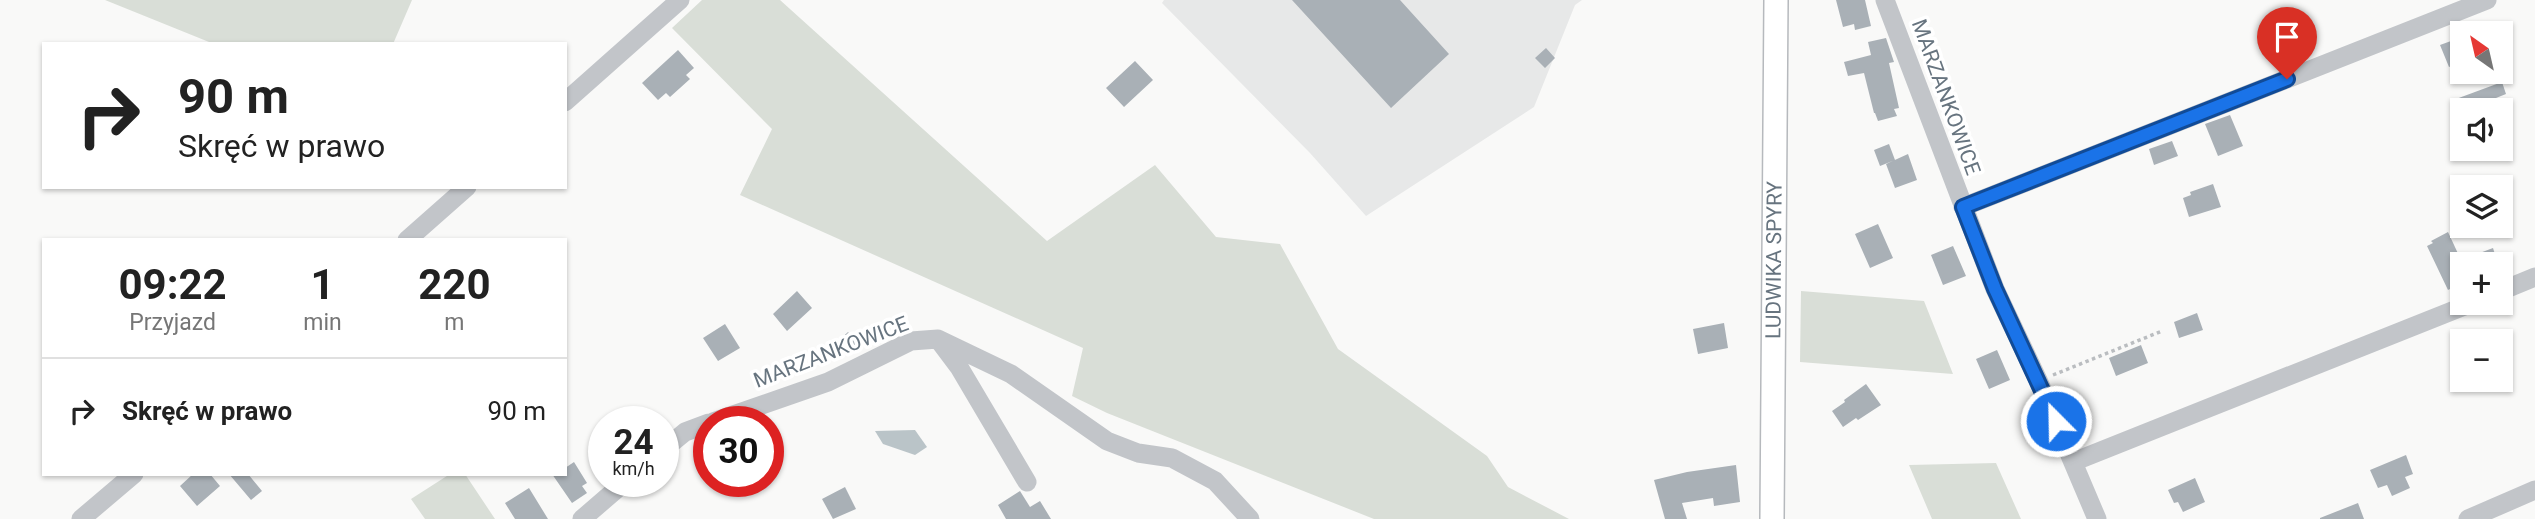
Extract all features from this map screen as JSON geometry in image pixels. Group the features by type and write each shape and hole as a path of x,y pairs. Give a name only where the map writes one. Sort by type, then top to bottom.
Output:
{"main road":[{"name":"LUDWIKA SPYRY","path":"1772,519 1776,0"}],"street":[{"path":"567,101 680,0"},
{"name":"MARZANKOWICE","path":"1885,0 1995,289 2038,380 2097,519"},
{"path":"1963,207 2487,0"},
{"path":"409,238 465,189"},
{"path":"2513,286 2535,277"},
{"path":"2073,461 2450,312"},
{"path":"938,339 959,367 1027,482"},
{"name":"MARZANKOWICE","path":"760,406 828,382 911,341 938,339 1011,374 1107,441 1138,453 1172,458 1215,481 1250,519"},
{"path":"81,519 132,476"},
{"path":"2468,519 2535,490"},
{"path":"582,519 607,497"}],"path":[{"path":"2038,380 2162,331"}],"shaded area":[{"path":"105,0 412,0 394,42 209,42"},
{"path":"702,0 780,0 1047,241 1155,165 1216,237 1280,244 1338,349 1487,456 1508,487 1569,519 1374,519 1107,413 1072,396 1083,348 740,195 772,129 672,28"},
{"path":"1164,0 1582,0 1575,5 1534,107 1366,216 1310,153 1162,3"},
{"path":"1801,291 1924,301 1953,374 1800,362"},
{"path":"915,430 927,447 915,455 883,444 875,431"},
{"path":"1996,463 2021,519 1932,519 1909,465"},
{"path":"447,476 466,476 495,519 425,519 411,499"}],"building":[{"path":"1292,0 1400,0 1449,54 1391,108"},
{"path":"1836,0 1865,0 1871,26 1855,30 1854,24 1843,27"},
{"path":"1886,38 1894,62 1889,63 1899,108 1894,109 1897,116 1878,121 1864,73 1848,76 1844,62 1871,55 1868,42"},
{"path":"2450,41 2450,67 2449,67 2440,45"},
{"path":"1546,48 1555,58 1545,68 1535,58"},
{"path":"678,50 694,68 686,75 690,79 670,97 666,93 658,100 642,83"},
{"path":"1135,61 1153,80 1124,107 1106,88"},
{"path":"2497,84 2503,84 2506,94 2496,98 2459,98"},
{"path":"2230,115 2243,146 2218,156 2205,124"},
{"path":"2172,141 2178,156 2154,165 2149,149"},
{"path":"1889,144 1895,160 1880,166 1874,150"},
{"path":"1908,154 1917,180 1895,188 1886,164"},
{"path":"2213,184 2221,207 2189,217 2183,198 2191,195 2190,192"},
{"path":"1878,224 1893,258 1870,268 1855,234"},
{"path":"2448,232 2457,252 2450,252 2448,290 2427,246 2433,243 2431,241"},
{"path":"1953,246 1966,276 1943,285 1931,255"},
{"path":"797,291 812,308 787,331 773,314"},
{"path":"2197,313 2203,330 2179,338 2174,322"},
{"path":"1724,323 1728,348 1698,354 1693,329"},
{"path":"725,324 740,348 718,361 703,338"},
{"path":"848,332 858,343 845,355 835,344"},
{"path":"2141,345 2148,363 2116,376 2109,358"},
{"path":"1997,350 2010,380 1989,389 1976,359"},
{"path":"1866,384 1881,405 1843,427 1832,411"},
{"path":"2406,455 2413,474 2405,477 2410,488 2392,496 2387,485 2378,488 2370,470"},
{"path":"574,462 587,483 582,486 587,493 572,503 553,476 567,476 567,467"},
{"path":"1736,465 1740,502 1714,506 1713,498 1682,503 1687,519 1665,519 1654,480"},
{"path":"191,476 212,476 220,486 197,506 180,486"},
{"path":"231,476 250,476 262,491 251,500"},
{"path":"2195,478 2205,502 2183,512 2178,502 2174,503 2168,490"},
{"path":"845,487 856,509 833,519 822,499"},
{"path":"529,488 548,519 515,519 505,503"},
{"path":"1020,491 1030,507 1040,501 1051,519 1006,519 998,505"},
{"path":"2358,503 2364,519 2320,519 2320,518"}],"route":[{"path":"2056,421 1995,289 1963,207 2287,79"}]}
